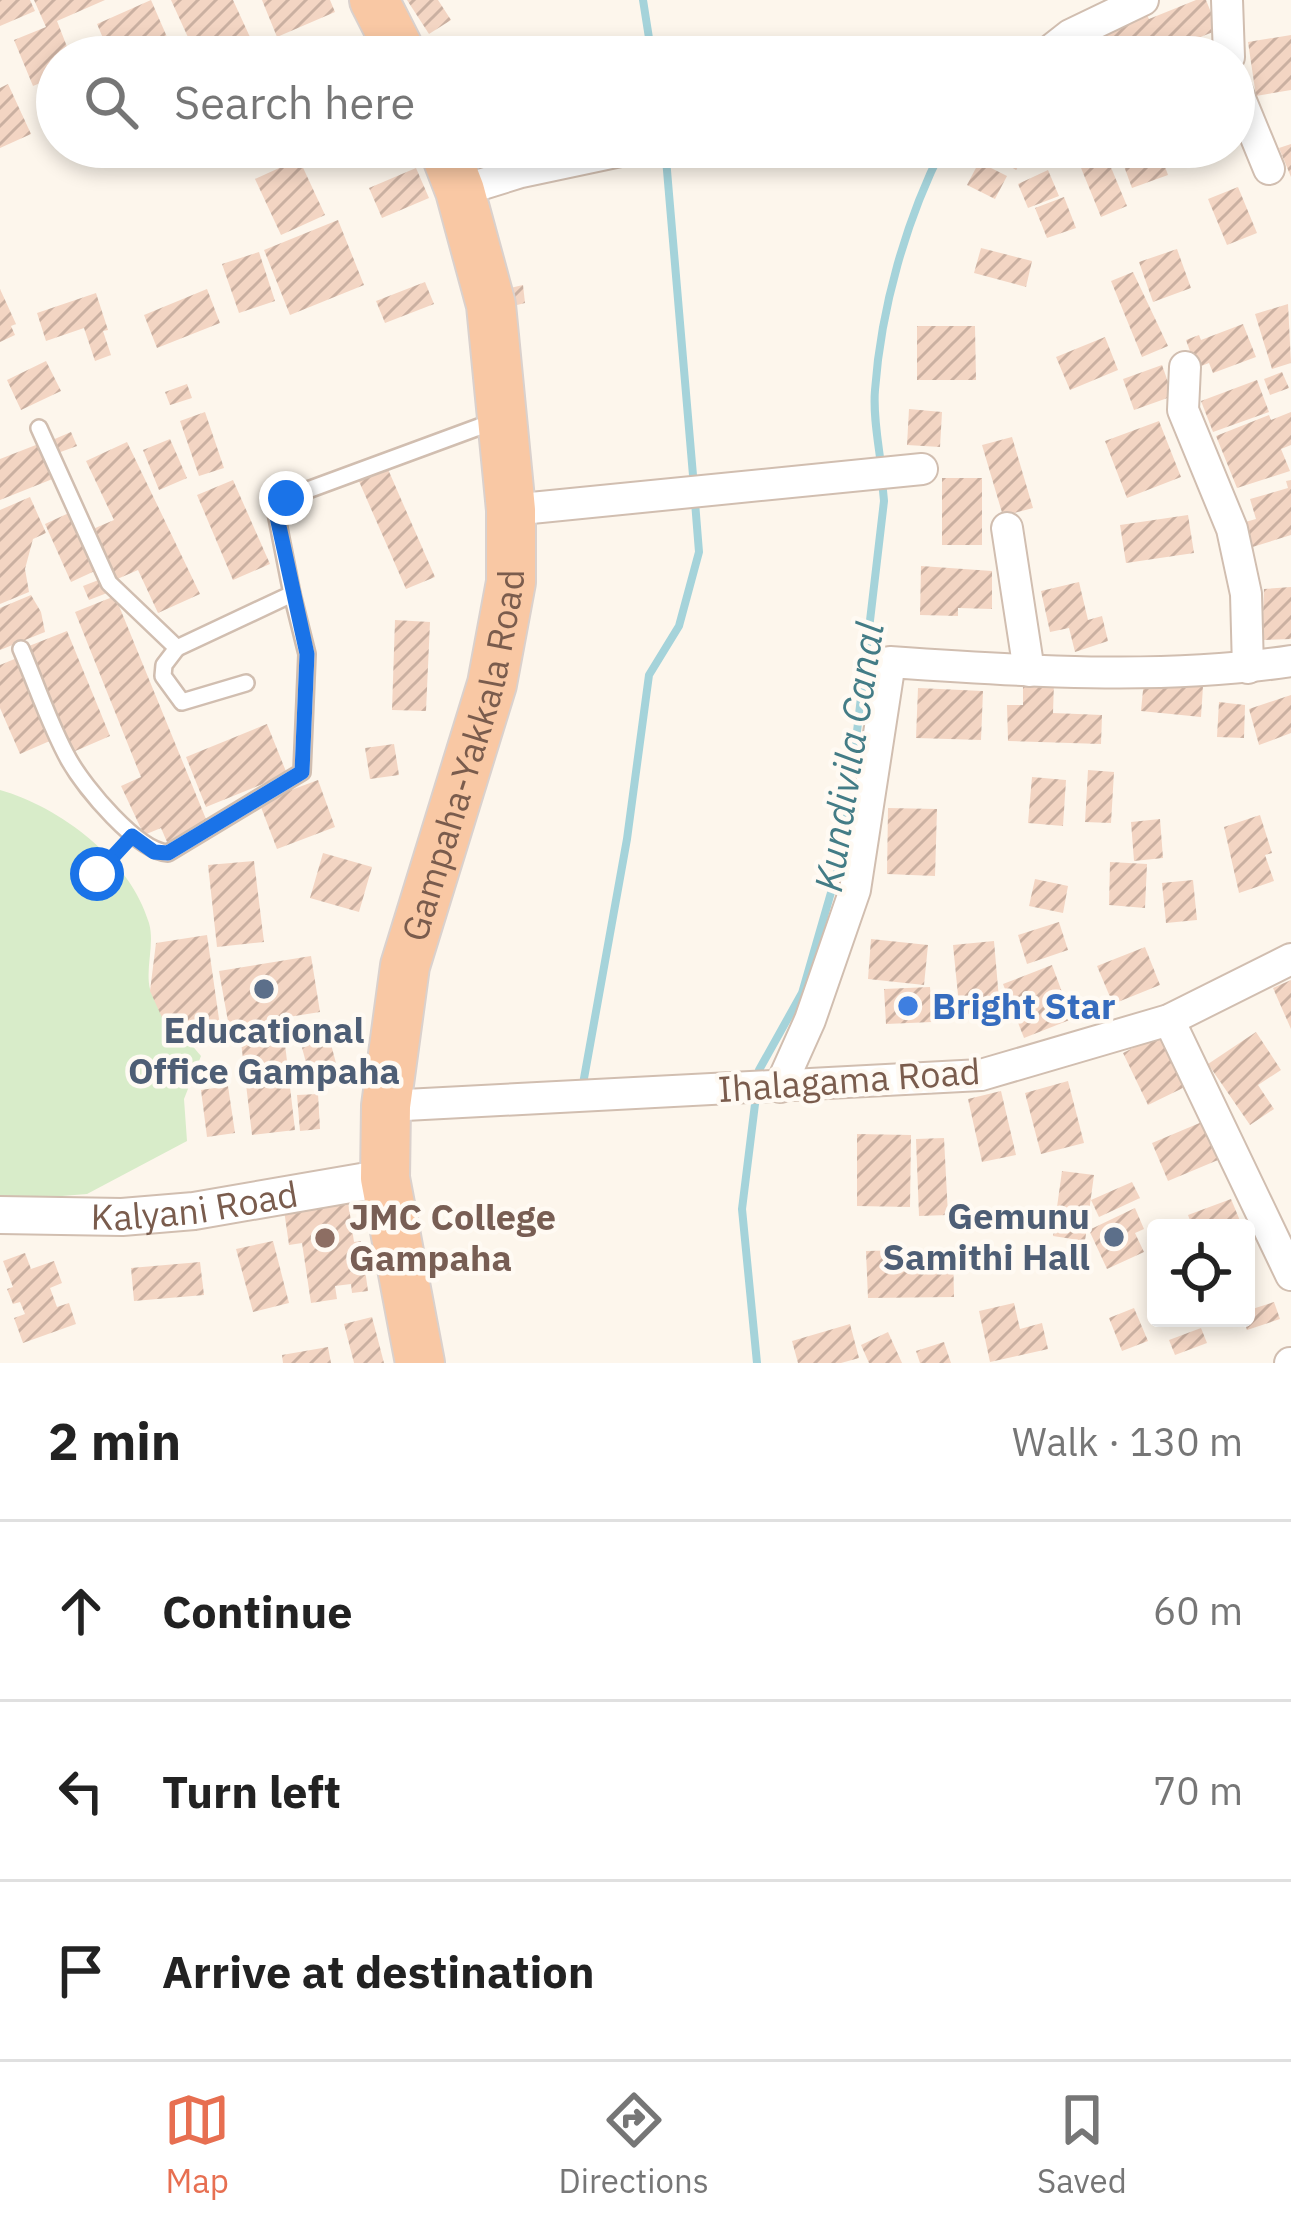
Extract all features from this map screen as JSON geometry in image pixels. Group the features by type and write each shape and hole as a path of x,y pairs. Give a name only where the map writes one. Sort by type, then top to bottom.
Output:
{"highway":[{"path":"374,0 392,36"},
{"name":"Gampaha-Yakkala Road","path":"420,1363 385,1178 386,1106 409,948 492,683 511,582 511,510 490,305 451,169"}],"street":[{"path":"1069,36 1143,0"},
{"path":"1227,0 1228,36"},
{"path":"1255,134 1270,169"},
{"path":"451,169 520,172 539,168"},
{"path":"1185,367 1183,410 1232,529 1246,593 1248,668"},
{"path":"511,510 922,469"},
{"path":"1007,528 1029,671"},
{"path":"780,1087 810,1020 855,890 890,662 1029,671 1248,668 1291,661"},
{"name":"Ihalagama Road","path":"386,1106 981,1075 1169,1020 1291,959"},
{"path":"1169,1020 1291,1275"},
{"name":"Kalyani Road","path":"0,1215 194,1211 385,1178"}],"lane":[{"path":"21,650 70,763 132,836 154,852 168,853 302,772 307,654 275,508 286,498 504,418"},
{"path":"39,428 109,583 177,648"},
{"path":"246,683 182,702 163,676 164,664 177,648 292,594"}],"path":[{"path":"97,874 132,836"}],"green space":[{"path":"0,790 69,823 127,878 149,923 153,996 201,1056 184,1099 187,1141 87,1194 0,1201"}],"building":[{"path":"0,0 30,0 35,11 0,26"},
{"path":"34,0 105,0 57,21 63,36 36,36 33,86 14,40 46,27"},
{"path":"151,0 167,36 102,36 97,24"},
{"path":"171,0 233,0 250,36 187,36"},
{"path":"262,0 330,0 335,12 277,36"},
{"path":"407,0 438,0 451,20 429,34"},
{"path":"1206,0 1218,30 1203,36 1091,36 1146,13 1149,19"},
{"path":"1291,35 1291,90 1256,96 1255,41"},
{"path":"8,84 31,134 0,148 0,88"},
{"path":"1291,144 1291,177 1279,148"},
{"path":"279,168 303,168 325,215 281,235 255,179"},
{"path":"416,168 429,198 382,218 369,188"},
{"path":"976,168 991,168 1007,176 995,199 967,185"},
{"path":"1081,168 1111,168 1127,206 1101,217"},
{"path":"1125,168 1166,168 1168,175 1132,188"},
{"path":"1048,170 1059,196 1028,208 1018,184"},
{"path":"1238,187 1257,233 1227,245 1208,199"},
{"path":"1064,197 1076,228 1047,238 1035,208"},
{"path":"338,220 364,285 290,315 264,250"},
{"path":"981,248 1032,261 1026,287 974,273"},
{"path":"1177,249 1191,288 1153,302 1139,262"},
{"path":"259,252 275,301 239,313 222,264"},
{"path":"1133,272 1168,346 1142,357 1111,281"},
{"path":"425,282 434,304 385,323 376,301"},
{"path":"523,285 525,303 509,307 506,289"},
{"path":"0,289 16,324 11,326 15,335 0,342"},
{"path":"207,289 220,323 157,348 144,315"},
{"path":"96,293 111,355 95,361 84,328 46,341 37,313"},
{"path":"1288,304 1291,363 1272,369 1255,314"},
{"path":"1243,324 1256,357 1213,373 1209,363 1196,368 1186,340 1199,335 1201,340"},
{"path":"917,326 975,326 976,380 917,380"},
{"path":"1105,337 1118,370 1070,390 1056,357"},
{"path":"46,361 61,391 21,410 7,380"},
{"path":"1162,365 1173,396 1134,410 1123,379"},
{"path":"1282,372 1289,388 1270,395 1264,379"},
{"path":"1257,380 1269,412 1213,432 1201,401"},
{"path":"187,384 192,398 170,405 165,392"},
{"path":"909,409 942,412 940,447 907,445"},
{"path":"205,412 224,468 199,476 180,421"},
{"path":"1291,412 1291,445 1281,449 1290,471 1237,488 1216,436 1269,415 1271,420"},
{"path":"1159,421 1181,477 1127,498 1105,441"},
{"path":"71,432 77,446 55,454 50,441"},
{"path":"1012,437 1033,508 1003,516 982,445"},
{"path":"170,439 187,478 159,490 143,450"},
{"path":"127,442 200,594 158,613 138,570 115,580 93,529 114,520 86,461"},
{"path":"41,443 55,478 0,500 0,459"},
{"path":"387,467 435,577 406,589 358,479"},
{"path":"942,478 982,478 982,545 942,545"},
{"path":"233,480 270,564 233,580 197,495"},
{"path":"1291,480 1291,535 1246,549 1238,524 1256,519 1250,499 1288,488 1286,481"},
{"path":"30,497 46,533 33,539 25,569 29,592 0,604 0,510"},
{"path":"71,512 97,570 71,582 45,524"},
{"path":"1188,515 1194,553 1126,563 1120,525"},
{"path":"921,566 992,571 992,609 958,608 958,616 920,615"},
{"path":"101,579 107,593 89,600 83,586"},
{"path":"1079,582 1088,620 1102,616 1108,641 1075,652 1069,628 1050,632 1041,591"},
{"path":"1291,587 1291,639 1262,640 1264,589"},
{"path":"31,595 45,632 0,650 0,608"},
{"path":"115,596 208,824 167,842 161,828 144,835 121,786 141,777 75,612"},
{"path":"395,620 430,622 426,711 392,710"},
{"path":"67,631 110,736 73,752 29,646"},
{"path":"17,658 52,740 20,754 0,708 0,665"},
{"path":"1144,680 1203,686 1201,717 1141,711"},
{"path":"1023,681 1054,682 1053,713 1102,715 1101,744 1008,741 1007,705 1023,705"},
{"path":"918,688 983,691 981,740 916,738"},
{"path":"1291,695 1291,733 1259,745 1249,709"},
{"path":"1219,702 1245,705 1244,738 1217,737"},
{"path":"267,724 287,774 206,807 186,757"},
{"path":"394,744 399,775 370,779 365,748"},
{"path":"1088,770 1114,772 1111,823 1085,822"},
{"path":"1032,777 1066,780 1063,826 1028,823"},
{"path":"318,780 335,827 277,849 259,802"},
{"path":"888,808 937,809 935,876 887,874"},
{"path":"1260,815 1272,853 1265,855 1274,881 1239,893 1224,827"},
{"path":"1160,819 1163,858 1134,861 1131,822"},
{"path":"323,853 372,867 359,912 310,898"},
{"path":"254,861 264,942 217,947 208,865"},
{"path":"1110,862 1147,864 1145,908 1109,905"},
{"path":"1035,879 1068,886 1063,913 1029,906"},
{"path":"1193,880 1197,920 1166,923 1162,883"},
{"path":"1059,922 1068,950 1027,964 1018,935"},
{"path":"207,935 220,1026 169,1033 150,991 156,943"},
{"path":"871,939 928,945 924,985 868,979"},
{"path":"994,941 1000,1011 960,1015 953,945"},
{"path":"1145,947 1160,985 1113,1004 1097,966"},
{"path":"311,956 320,1012 282,1018 295,1130 252,1135 239,1025 229,1027 219,971"},
{"path":"1052,965 1072,1019 1024,1038 1003,984"},
{"path":"1291,980 1291,1029 1273,988"},
{"name":"Bright Star","path":"930,987 932,1022 886,1024 884,989"},
{"path":"1256,1032 1281,1070 1258,1085 1274,1109 1250,1125 1208,1064"},
{"path":"1161,1034 1187,1086 1148,1105 1123,1053"},
{"name":"Educational Office Gampaha","path":"329,1037 336,1063 308,1070 301,1044"},
{"path":"1068,1081 1084,1143 1041,1154 1025,1093"},
{"path":"228,1086 235,1133 207,1137 201,1090"},
{"path":"1001,1091 1016,1155 982,1162 968,1099"},
{"name":"Educational Office Gampaha","path":"318,1094 320,1129 300,1131 297,1095"},
{"path":"1202,1122 1218,1160 1168,1181 1152,1143"},
{"path":"857,1134 911,1135 910,1207 857,1206"},
{"path":"944,1138 948,1215 919,1216 916,1139"},
{"path":"1062,1171 1094,1175 1085,1241 1053,1236"},
{"path":"1132,1182 1140,1198 1099,1217 1091,1200"},
{"path":"1231,1199 1239,1219 1190,1219 1188,1215"},
{"path":"348,1201 354,1242 361,1241 368,1291 352,1293 351,1284 335,1286 337,1299 311,1303 302,1243 289,1245 284,1210"},
{"name":"Gemunu Samithi Hall","path":"1135,1208 1144,1229 1135,1233 1144,1252 1107,1269 1089,1230"},
{"path":"273,1241 289,1303 253,1312 236,1249"},
{"path":"953,1249 954,1297 868,1298 866,1251"},
{"path":"25,1253 31,1269 54,1261 62,1283 50,1288 57,1307 69,1303 76,1324 23,1343 14,1318 25,1314 20,1302 13,1304 7,1289 13,1287 3,1261"},
{"path":"200,1262 204,1295 134,1301 131,1268"},
{"path":"1274,1302 1280,1319 1247,1330 1255,1327 1255,1308"},
{"path":"1014,1303 1020,1329 1042,1323 1048,1349 990,1362 979,1311"},
{"path":"1134,1308 1148,1341 1122,1351 1109,1318"},
{"path":"372,1317 384,1363 354,1363 344,1324"},
{"path":"850,1324 859,1358 798,1363 792,1341"},
{"path":"1201,1328 1207,1343 1175,1355 1169,1340"},
{"path":"888,1332 902,1363 869,1363 861,1345"},
{"path":"944,1342 951,1363 920,1363 916,1351"},
{"path":"328,1347 331,1363 283,1363 282,1355"}],"waterway":[{"path":"643,0 649,36"},
{"path":"667,168 694,487"},
{"name":"Kundivila Canal","path":"881,465 875,399 883,328 907,234 933,168"},
{"name":"Kundivila Canal","path":"758,1081 759,1070 802,993 843,851 884,501 882,480"},
{"path":"583,1084 627,839 649,675 679,626 699,552 695,502"},
{"name":"Kundivila Canal","path":"756,1096 742,1209 757,1363"}],"place":[{"name":"Educational Office Gampaha","path":"264,989"},
{"name":"Bright Star","path":"908,1006"},
{"name":"Gemunu Samithi Hall","path":"1114,1237"},
{"name":"JMC College Gampaha","path":"325,1238"}],"route":[{"path":"97,874 132,836 154,852 168,853 302,772 307,654 275,508 286,498"}]}
